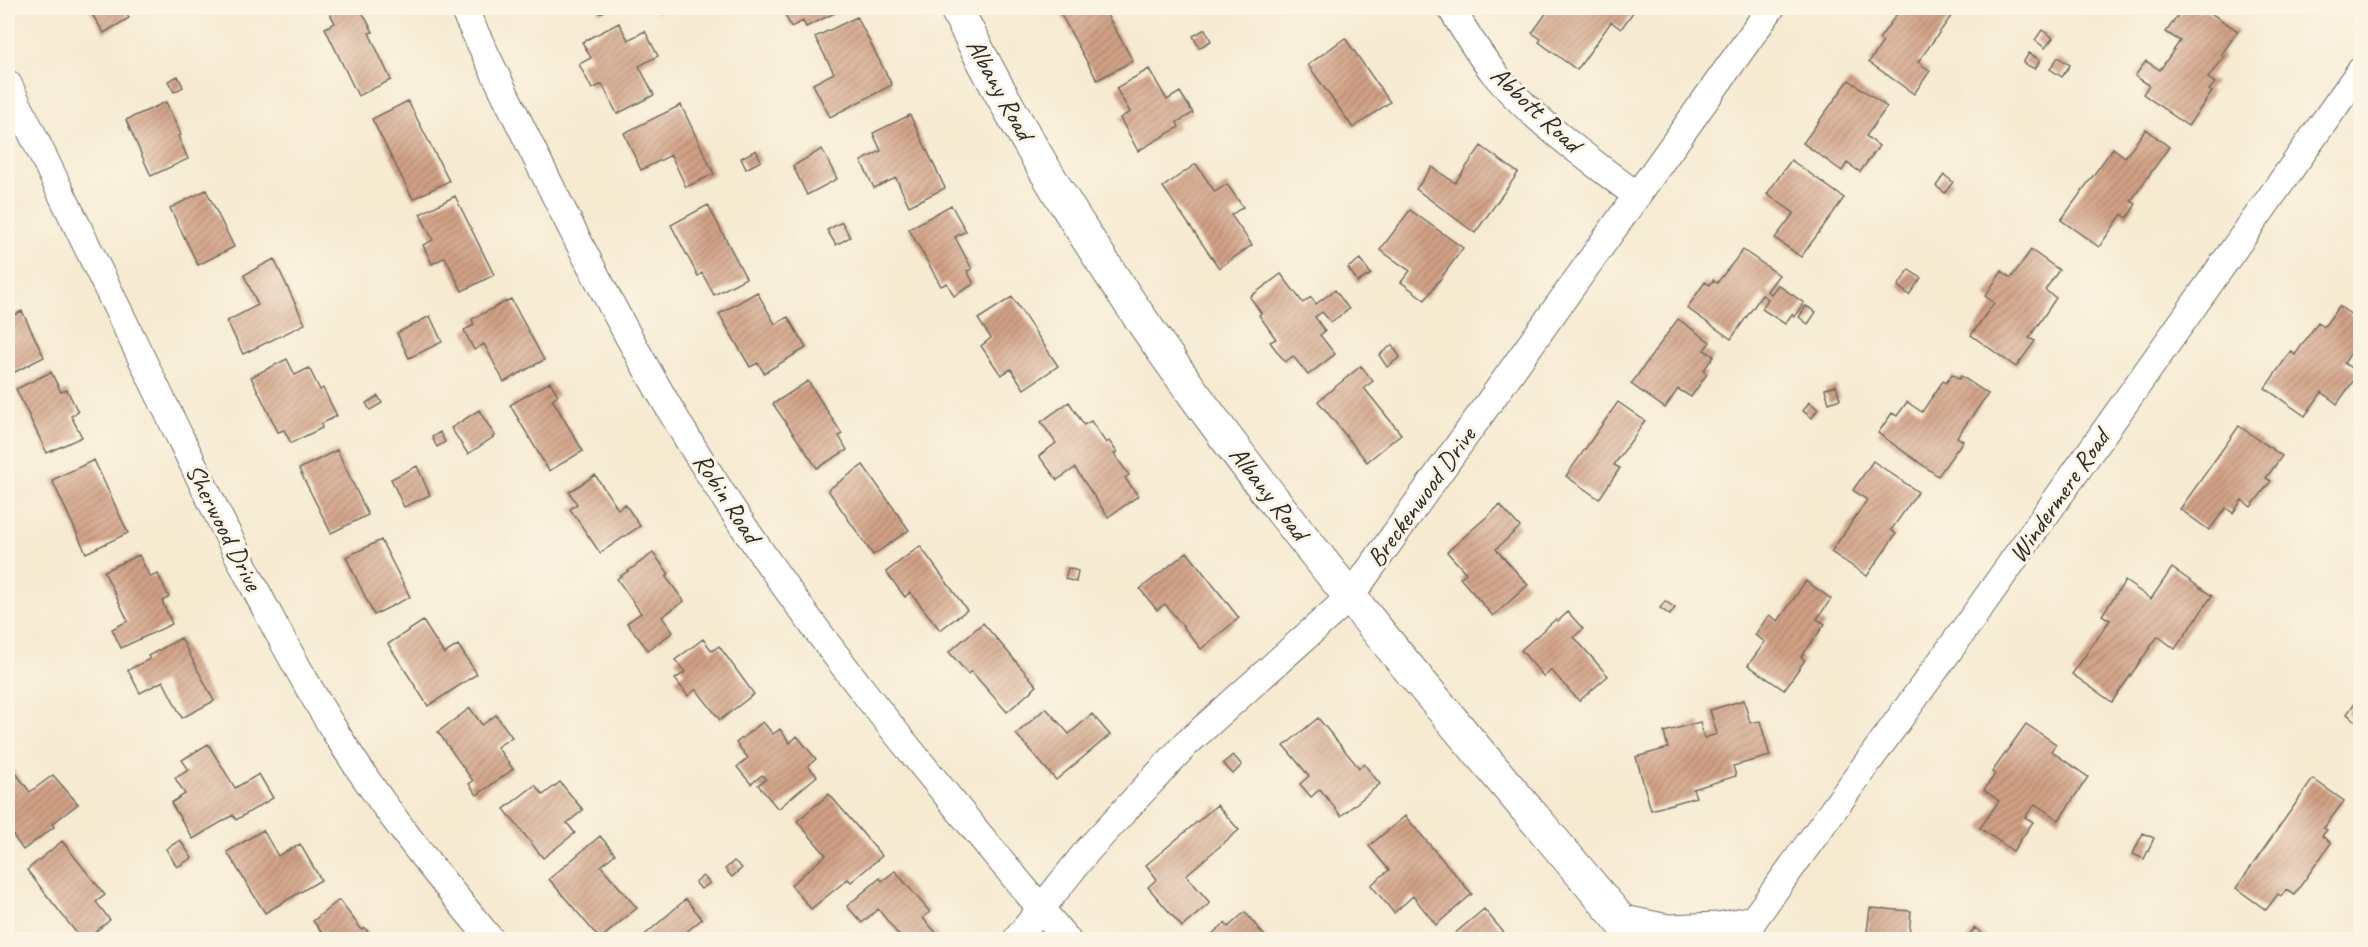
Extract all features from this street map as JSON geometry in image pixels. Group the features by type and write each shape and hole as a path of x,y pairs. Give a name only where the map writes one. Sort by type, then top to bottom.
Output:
{"street":[{"name":"Robin Road","path":"463,8 583,253 652,379 712,479 806,618 862,693 1067,939"},
{"name":"Albany Road","path":"956,8 1011,112 1057,191 1130,305 1217,426 1350,597 1628,929"},
{"name":"Abbott Road","path":"1450,8 1494,73 1522,102 1548,126 1637,196"},
{"name":"Breckenwood Drive","path":"1016,939 1088,851 1186,744 1350,597 1771,8"},
{"name":"Windermere Road","path":"1628,929 1719,926 1748,929 1980,608 2361,71"},
{"name":"Sherwood Drive","path":"8,84 239,558 300,673 389,813 491,939"}],"building":[{"path":"88,8 123,8 129,18 104,33"},
{"path":"327,8 360,8 373,32 369,33 391,80 358,96 325,28 335,23"},
{"path":"597,8 611,8 600,13"},
{"path":"654,8 668,8 657,13"},
{"path":"782,8 845,8 806,27 803,21 791,27"},
{"path":"1103,8 1133,61 1097,80 1058,9"},
{"path":"1550,8 1636,8 1621,29 1611,22 1577,70 1539,42 1541,39 1532,33"},
{"path":"1901,8 1957,8 1918,62 1930,71 1914,94 1869,62 1883,42 1879,39"},
{"path":"2183,8 2193,8 2200,12 2203,8 2238,31 2221,55 2224,57 2208,78 2215,83 2209,90 2212,92 2188,126 2143,94 2149,85 2135,76 2146,61 2160,70 2180,41 2166,32"},
{"path":"857,17 892,85 830,117 813,84 834,73 815,37"},
{"path":"619,23 628,40 645,31 658,56 639,66 654,95 617,114 602,84 592,89 579,64 591,58 582,42"},
{"path":"1205,29 1211,41 1199,48 1193,36"},
{"path":"2042,30 2053,38 2045,48 2035,40"},
{"path":"1345,38 1390,102 1353,128 1308,65"},
{"path":"2029,53 2040,60 2035,69 2023,63"},
{"path":"2058,57 2070,65 2062,77 2050,69"},
{"path":"1149,69 1167,100 1180,92 1193,113 1177,122 1179,127 1138,151 1120,118 1130,112 1116,88"},
{"path":"178,76 183,87 174,92 168,81"},
{"path":"1849,80 1887,107 1866,136 1879,146 1860,172 1847,163 1842,171 1803,143"},
{"path":"408,101 449,181 413,199 372,119"},
{"path":"166,102 181,135 178,136 188,159 151,176 126,120"},
{"path":"681,105 714,174 686,187 671,155 641,170 624,133"},
{"path":"910,115 945,188 909,206 896,178 874,188 861,161 881,151 873,133"},
{"path":"2146,129 2169,147 2131,201 2136,204 2127,218 2122,214 2099,247 2061,220 2113,148 2125,157"},
{"path":"1481,146 1518,173 1475,233 1416,189 1432,167 1455,183"},
{"path":"822,149 837,179 807,195 793,166"},
{"path":"756,150 761,161 746,169 741,158"},
{"path":"1791,160 1844,198 1801,257 1775,238 1794,213 1767,194"},
{"path":"1196,164 1215,192 1227,184 1243,207 1231,215 1252,245 1219,268 1163,187"},
{"path":"1944,175 1953,182 1945,193 1936,186"},
{"path":"206,190 234,247 198,265 170,208"},
{"path":"455,196 494,275 462,291 445,257 432,264 423,245 433,240 420,214"},
{"path":"708,205 746,278 714,295 702,273 698,276 671,225"},
{"path":"951,205 966,231 955,237 972,269 967,271 974,284 954,296 947,283 941,286 909,229"},
{"path":"1410,210 1463,248 1425,300 1401,282 1410,271 1380,250"},
{"path":"842,222 850,237 836,245 827,230"},
{"path":"1743,250 1779,275 1767,291 1771,294 1778,285 1804,303 1794,317 1792,314 1785,324 1762,309 1768,299 1762,295 1731,339 1687,308 1705,282 1710,285 1713,280 1717,283"},
{"path":"2031,250 2059,270 2045,290 2056,298 2029,338 2035,341 2016,367 1971,335 1994,303 1985,296 2002,271 2011,278"},
{"path":"274,259 305,324 243,354 227,321 258,305 244,275"},
{"path":"1360,259 1371,274 1358,282 1348,268"},
{"path":"1909,270 1921,278 1909,295 1898,286"},
{"path":"1281,274 1303,303 1311,297 1316,304 1335,290 1349,309 1331,322 1322,312 1315,317 1325,331 1320,335 1335,354 1308,375 1293,356 1285,362 1270,342 1276,339 1259,315 1261,313 1250,297"},
{"path":"757,292 775,324 788,317 806,348 764,373 758,363 750,367 719,314"},
{"path":"1012,297 1058,366 1024,389 1011,369 1001,375 981,346 991,338 978,319"},
{"path":"511,299 544,360 504,382 484,344 474,350 464,330 474,325 472,319"},
{"path":"1806,306 1816,312 1808,324 1799,317"},
{"path":"2339,306 2360,321 2360,340 2344,363 2359,373 2337,404 2322,392 2305,416 2265,388 2291,351 2295,355 2318,322 2324,327"},
{"path":"22,311 44,357 15,372 13,370 8,372 8,318"},
{"path":"430,316 442,342 409,358 397,333"},
{"path":"1678,319 1710,342 1704,350 1714,356 1703,371 1707,374 1691,397 1678,389 1665,408 1631,384"},
{"path":"1392,345 1400,357 1387,367 1379,355"},
{"path":"287,359 295,375 309,368 320,390 323,388 337,416 321,424 322,428 291,443 284,430 278,432 251,377"},
{"path":"1361,366 1373,381 1364,388 1401,434 1367,462 1318,401"},
{"path":"51,372 61,392 67,390 78,412 71,416 82,437 47,453 16,389"},
{"path":"1952,374 1959,379 1961,376 1988,394 1957,437 1963,441 1938,476 1878,433 1892,413 1897,416 1907,402 1922,412 1943,381 1946,383"},
{"path":"808,381 842,434 839,436 847,450 817,468 773,404"},
{"path":"550,382 558,395 552,399 583,451 549,471 510,405"},
{"path":"1836,385 1840,399 1829,403 1825,389"},
{"path":"378,396 382,403 370,410 366,403"},
{"path":"1069,402 1084,425 1091,421 1106,443 1109,441 1117,452 1114,454 1129,475 1125,478 1138,496 1108,517 1075,468 1057,480 1039,456 1056,443 1041,422"},
{"path":"1618,402 1645,421 1614,465 1620,468 1599,499 1566,476"},
{"path":"1809,402 1818,409 1812,418 1803,411"},
{"path":"479,410 495,436 468,454 451,428"},
{"path":"2239,426 2282,456 2266,478 2271,481 2251,507 2242,500 2233,513 2226,508 2209,530 2180,509"},
{"path":"440,432 445,442 437,447 432,437"},
{"path":"337,450 368,515 331,533 299,469"},
{"path":"94,460 128,533 86,553 52,480"},
{"path":"1873,461 1918,492 1891,530 1896,534 1867,576 1831,552 1867,500 1853,490"},
{"path":"863,465 909,530 873,555 828,490"},
{"path":"417,466 430,495 404,507 391,479"},
{"path":"595,475 618,509 625,504 640,526 600,553 570,509 577,504 569,492"},
{"path":"1500,505 1520,527 1496,549 1528,585 1493,616 1460,578 1466,573 1447,552"},
{"path":"381,540 410,597 374,615 346,557"},
{"path":"920,546 967,610 940,630 910,592 905,597 886,572"},
{"path":"1187,552 1239,618 1201,649 1165,604 1157,610 1140,589"},
{"path":"653,553 669,574 666,577 684,601 662,617 673,632 648,650 627,623 641,613 617,579"},
{"path":"139,555 150,577 158,574 169,597 162,601 172,624 121,648 112,629 128,621 104,571"},
{"path":"1068,568 1078,571 1076,582 1065,579"},
{"path":"2172,568 2212,596 2175,649 2158,636 2112,702 2072,674 2110,620 2102,615 2125,581 2151,599"},
{"path":"1806,581 1831,599 1817,619 1825,624 1801,657 1805,660 1784,690 1748,665 1765,642 1755,635 1769,615 1778,621"},
{"path":"1665,601 1675,608 1670,615 1660,608"},
{"path":"1568,612 1583,629 1574,637 1608,676 1579,701 1551,670 1544,677 1521,650 1556,619 1558,621"},
{"path":"423,621 444,654 458,645 477,674 428,706 388,644"},
{"path":"983,623 1037,686 1007,712 971,671 968,674 949,652"},
{"path":"181,638 214,701 182,718 163,681 140,693 128,670 150,659 148,656"},
{"path":"703,639 712,651 719,646 754,694 720,720 696,689 688,696 675,679 685,672 675,660"},
{"path":"2360,695 2360,724 2347,714"},
{"path":"1744,700 1750,723 1760,721 1770,756 1733,766 1736,776 1693,789 1696,797 1651,810 1636,757 1668,748 1664,732 1700,722 1704,738 1717,734 1710,710"},
{"path":"470,708 482,725 496,715 512,737 497,747 513,769 477,795 469,784 473,781 438,732"},
{"path":"1046,708 1069,734 1092,714 1110,735 1056,780 1016,734"},
{"path":"1318,718 1359,768 1364,764 1380,784 1341,816 1320,789 1311,797 1300,784 1309,776 1284,746"},
{"path":"763,722 773,734 780,729 790,743 797,736 816,759 808,766 817,776 778,809 758,785 766,779 762,775 751,784 737,767 748,758 736,743"},
{"path":"2026,724 2056,744 2051,751 2088,777 2059,820 2035,804 2025,817 2033,822 2013,851 1980,828 1999,801 1984,790 1995,774 1992,772"},
{"path":"208,744 235,788 259,774 273,798 236,820 233,815 193,839 171,803 185,794 175,778 189,770 182,760"},
{"path":"1233,755 1242,765 1233,774 1223,763"},
{"path":"9,764 30,792 53,775 78,804 52,824 54,827 23,850 8,828"},
{"path":"2313,779 2344,801 2324,828 2327,830 2322,836 2331,843 2294,895 2286,890 2281,896 2278,894 2266,910 2236,888"},
{"path":"560,782 583,810 567,823 575,833 543,858 504,809 535,785 543,795"},
{"path":"829,794 882,856 851,882 848,879 811,909 791,885 826,855 797,821"},
{"path":"1217,805 1239,830 1186,875 1210,903 1182,927 1148,887 1157,879 1146,865"},
{"path":"1405,816 1472,894 1436,925 1413,896 1394,913 1371,885 1389,870 1369,846"},
{"path":"263,830 278,856 300,844 321,880 265,913 227,852"},
{"path":"2143,833 2154,838 2144,859 2133,854"},
{"path":"600,836 615,854 601,866 637,908 600,939 549,879"},
{"path":"180,840 192,858 177,867 166,849"},
{"path":"62,841 105,895 96,902 110,920 85,940 82,940 27,870"},
{"path":"734,861 742,868 732,877 725,869"},
{"path":"895,871 930,912 923,918 939,936 935,940 899,940 901,938 878,909 862,923 847,906 880,878 882,881"},
{"path":"703,876 710,883 701,889 695,882"},
{"path":"686,899 702,919 685,933 691,940 639,940"},
{"path":"339,900 362,930 365,928 374,940 328,940 313,921"},
{"path":"1870,908 1911,911 1909,937 1918,940 1866,940"},
{"path":"1484,909 1510,940 1447,940"},
{"path":"1245,912 1268,940 1205,940 1225,923 1228,927"},
{"path":"1975,928 1991,940 1966,940"}]}
